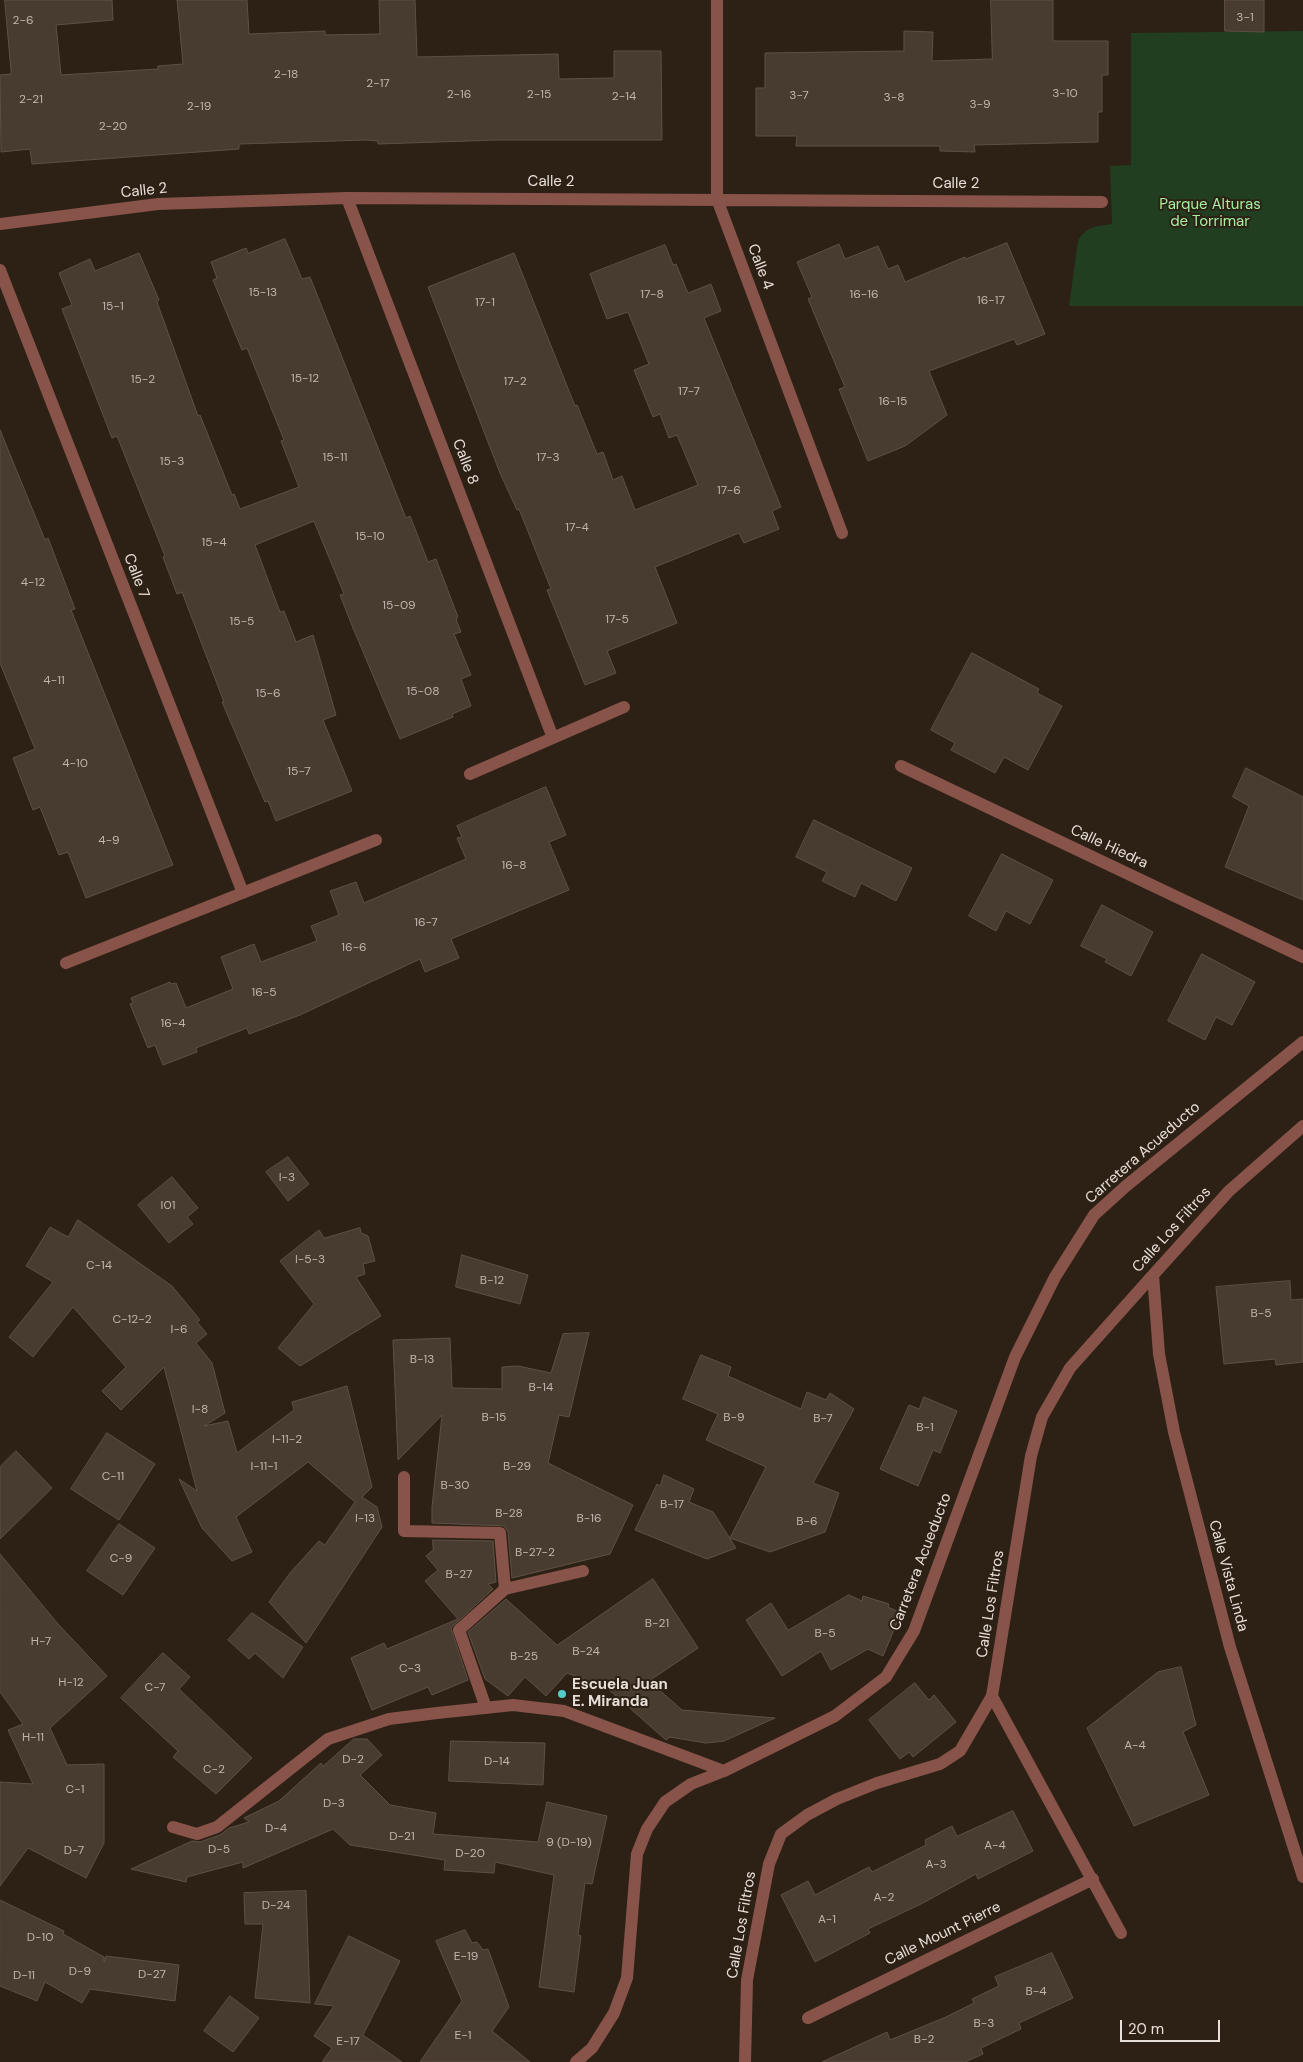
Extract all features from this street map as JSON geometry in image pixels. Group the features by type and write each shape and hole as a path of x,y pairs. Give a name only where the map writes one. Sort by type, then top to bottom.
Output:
{"street":[{"name":"Calle 4","path":"717,0 717,199 842,533"},
{"name":"Calle 2","path":"0,224 158,204 347,198 1102,202"},
{"name":"Calle 8","path":"347,198 553,738"},
{"name":"Calle 7","path":"0,270 243,893"},
{"path":"470,774 624,706"},
{"name":"Calle Hiedra","path":"901,766 1303,956"},
{"path":"66,963 376,840"},
{"name":"Carretera Acueducto","path":"576,2062 592,2048 614,2013 627,1978 637,1854 647,1829 665,1802 691,1784 724,1771 836,1716 886,1677 914,1631 1015,1357 1055,1277 1094,1215 1126,1186 1303,1042"},
{"name":"Calle Los Filtros","path":"745,2062 747,1980 769,1864 781,1834 807,1815 837,1799 877,1783 940,1764 960,1751 992,1696 1031,1456 1042,1417 1070,1368 1153,1275 1229,1191 1303,1126"},
{"name":"Calle Vista Linda","path":"1153,1275 1159,1354 1174,1432 1230,1647 1303,1877"},
{"path":"404,1477 404,1531 500,1533 505,1589"},
{"path":"486,1708 459,1630 505,1589 583,1571"},
{"path":"992,1696 1093,1879 1121,1934"},
{"path":"173,1827 197,1834 217,1827 328,1739 389,1718 513,1705 564,1711 724,1771"},
{"name":"Calle Mount Pierre","path":"808,2018 1093,1879"}],"green space":[{"name":"Parque Alturas de Torrimar","path":"1303,31 1303,306 1069,306 1078,241 1088,230 1097,226 1112,224 1110,166 1131,165 1131,33"}],"building":[{"path":"5,0 112,0 113,20 56,25 61,75 158,69 158,66 183,64 177,0 247,0 249,34 325,31 325,35 380,34 379,0 415,0 417,57 558,54 559,79 614,78 614,51 661,51 662,140 497,140 378,144 378,141 366,140 239,144 239,149 32,164 30,149 1,152 0,75 11,74"},
{"path":"991,0 1053,0 1053,41 1108,41 1108,75 1102,75 1102,112 1098,112 1098,142 974,145 975,152 940,151 940,146 796,146 797,136 756,136 756,88 765,88 765,53 904,51 904,31 933,32 932,61 992,59"},
{"path":"1225,0 1264,0 1264,32 1225,31"},
{"path":"285,239 302,279 310,277 406,518 410,516 428,562 436,559 458,617 456,619 461,632 454,634 471,675 461,679 471,706 452,714 453,717 400,739 353,628 340,595 344,594 314,521 255,545 280,612 284,611 296,642 313,635 336,715 323,720 352,791 276,821 268,801 265,802 222,702 224,702 182,592 177,594 163,557 165,556 117,436 112,438 62,309 72,305 59,273 90,259 95,271 139,253 159,300 157,302 198,416 200,415 232,495 234,494 240,509 299,487 281,441 284,440 247,348 242,350 213,280 217,278 211,262 246,248 248,253"},
{"path":"1007,243 1045,334 1017,345 1014,339 929,371 947,415 905,446 868,461 839,389 845,387 808,299 812,297 797,262 839,244 845,259 878,246 888,269 898,265 905,282 965,257 965,259"},
{"path":"665,245 673,265 676,264 688,293 711,284 721,311 704,318 781,507 772,511 779,529 744,543 739,533 655,567 677,623 607,651 616,673 585,685 547,590 551,589 519,509 517,510 500,473 428,287 514,253 575,406 577,405 597,454 603,452 613,480 622,476 635,510 698,485 677,435 669,438 660,414 653,417 634,370 649,364 628,312 607,319 590,274"},
{"path":"0,430 45,540 48,538 75,609 71,610 173,865 86,898 68,852 59,855 40,807 33,810 13,758 35,749 0,663"},
{"path":"972,653 1039,689 1037,693 1062,706 1028,770 1004,757 995,773 951,750 955,743 931,730"},
{"path":"1246,768 1303,797 1303,900 1225,867 1249,806 1233,797"},
{"path":"546,787 566,835 549,842 569,890 451,939 459,958 425,972 420,959 300,1015 249,1034 247,1028 196,1048 197,1052 163,1065 155,1045 148,1048 130,1004 133,1003 131,998 170,982 171,984 176,983 186,1008 233,989 221,957 254,944 261,962 317,941 311,926 339,915 330,891 356,882 364,903 466,859 457,838 462,837 457,826"},
{"path":"814,820 912,868 896,901 861,883 855,897 822,881 827,872 796,857"},
{"path":"1002,854 1053,880 1030,924 1006,911 996,931 969,916"},
{"path":"1102,905 1153,932 1131,976 1105,962 1107,959 1081,946"},
{"path":"1202,954 1255,982 1232,1025 1216,1017 1205,1040 1168,1021"},
{"path":"288,1157 309,1184 288,1201 266,1172"},
{"path":"172,1177 198,1208 187,1217 193,1224 169,1243 138,1205"},
{"path":"78,1220 172,1286 200,1320 197,1322 207,1334 196,1343 212,1363 225,1413 204,1426 228,1421 237,1453 294,1410 292,1402 347,1386 372,1487 362,1497 377,1507 382,1527 306,1643 269,1602 290,1573 319,1541 325,1545 355,1502 308,1462 236,1517 252,1552 232,1561 202,1528 179,1479 197,1491 164,1367 121,1410 102,1391 126,1367 73,1307 33,1357 9,1337 53,1282 26,1266 50,1227 68,1237"},
{"path":"360,1228 361,1233 368,1236 375,1261 363,1264 365,1274 356,1277 381,1316 300,1366 278,1348 314,1304 280,1261 319,1230 324,1238"},
{"path":"462,1255 528,1275 520,1304 456,1287"},
{"path":"1290,1281 1291,1300 1303,1299 1303,1362 1276,1365 1275,1359 1224,1364 1216,1287"},
{"path":"589,1333 569,1417 559,1415 548,1463 633,1505 610,1554 512,1578 508,1532 504,1526 432,1523 442,1415 398,1460 393,1340 450,1338 452,1388 502,1389 502,1367 518,1366 551,1373 563,1334"},
{"path":"701,1355 731,1367 728,1376 801,1409 807,1392 826,1400 830,1393 854,1409 813,1483 839,1493 825,1532 770,1552 730,1538 766,1467 706,1440 718,1414 683,1399"},
{"path":"924,1397 957,1411 940,1453 933,1450 918,1486 880,1469 909,1405 919,1409"},
{"path":"107,1433 155,1464 119,1520 71,1489"},
{"path":"16,1451 52,1488 0,1539 0,1467"},
{"path":"664,1475 694,1489 689,1502 713,1512 736,1548 707,1559 635,1530 657,1484 660,1486"},
{"path":"119,1524 155,1548 123,1595 87,1571"},
{"path":"433,1540 493,1541 496,1582 488,1584 493,1589 451,1628 468,1680 432,1695 428,1687 372,1710 351,1658 384,1643 387,1649 458,1619 425,1581 438,1570 426,1556 433,1550"},
{"path":"0,1554 58,1624 107,1676 50,1728 67,1765 104,1764 104,1843 86,1878 28,1848 0,1886 0,1782 33,1784 8,1730 23,1724 0,1692"},
{"path":"653,1579 698,1648 649,1681 682,1710 775,1718 724,1741 706,1743 670,1737 666,1740 607,1688 567,1673 546,1696 525,1677 508,1696 485,1679 468,1632 506,1599 557,1645"},
{"path":"849,1595 862,1601 863,1596 889,1604 888,1607 901,1613 883,1656 868,1649 831,1670 821,1651 782,1676 746,1620 771,1603 788,1630"},
{"path":"252,1613 303,1647 283,1678 255,1653 249,1659 228,1640"},
{"path":"163,1653 190,1677 179,1689 252,1758 216,1794 173,1757 178,1751 121,1698"},
{"path":"1181,1667 1196,1725 1183,1732 1209,1795 1134,1826 1087,1728 1158,1672"},
{"path":"915,1683 929,1700 934,1695 956,1722 913,1757 909,1752 900,1759 869,1720"},
{"path":"354,1739 367,1739 382,1755 360,1775 390,1805 436,1813 433,1834 538,1842 547,1802 607,1816 592,1884 585,1883 578,1935 581,1936 574,1992 539,1987 554,1875 495,1862 494,1873 444,1870 445,1860 350,1845 333,1829 243,1868 243,1862 187,1877 186,1882 131,1869 192,1841 200,1842 220,1835 229,1828 249,1822 244,1818 279,1801 321,1763 323,1766"},
{"path":"451,1741 545,1743 543,1785 449,1781"},
{"path":"1013,1811 1033,1851 978,1879 976,1874 921,1904 868,1929 870,1933 815,1962 781,1895 808,1881 815,1895 869,1867 872,1872 926,1845 925,1840 952,1826 957,1836"},
{"path":"306,1891 310,2003 255,1998 263,1924 245,1924 244,1893"},
{"path":"0,1900 64,1931 63,1934 104,1957 104,1962 106,1956 179,1965 175,2001 90,1989 82,2003 45,1982 37,2001 0,1986"},
{"path":"465,1930 472,1943 477,1942 483,1950 488,1949 509,2007 492,2031 530,2062 420,2062 462,2001 436,1941"},
{"path":"349,1936 400,1961 363,2035 402,2062 322,2062 332,2048 314,2036 334,2006 315,2004"},
{"path":"1052,1953 1073,1998 1019,2023 1021,2029 981,2048 983,2054 965,2062 822,2062 887,2032 890,2040 946,2017 974,2003 972,1999 999,1986 995,1977"},
{"path":"230,1996 259,2018 233,2052 204,2031"}],"place":[{"name":"Escuela Juan E. Miranda","path":"562,1694"}]}
